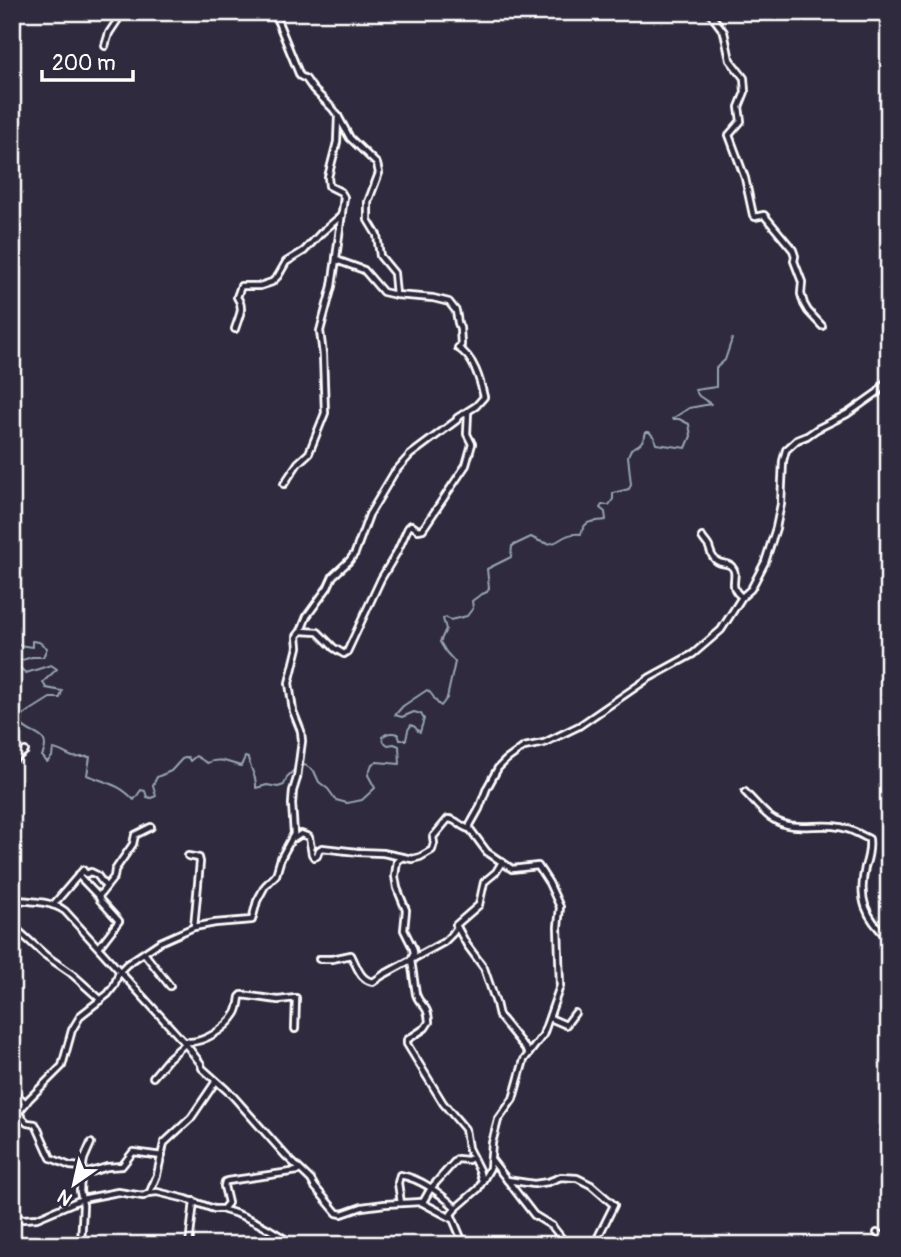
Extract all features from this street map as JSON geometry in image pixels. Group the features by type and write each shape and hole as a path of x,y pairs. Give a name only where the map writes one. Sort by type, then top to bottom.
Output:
{"street":[{"path":"105,46 109,33 123,12"},
{"path":"274,12 300,76 327,102 350,138 377,163 379,173 369,202 369,220 377,235 382,259 394,273 396,295"},
{"path":"709,12 724,32 730,60 744,78 745,92 739,106 741,121 729,135 745,177 753,215 764,215 793,250 802,282 804,304 822,326"},
{"path":"284,484 298,463 309,453 326,407 320,331 332,286 342,214 343,194 329,186 327,181 337,142 338,116"},
{"path":"236,329 241,309 237,297 241,286 260,286 272,282 286,262 304,251 342,214"},
{"path":"12,1121 62,1066 72,1030 81,1015 114,986 119,972 127,964 160,943 194,927 252,920 257,901 265,886 276,875 281,858 294,834 293,791 302,741 293,711 289,683 298,647 297,636 333,576 355,552 367,519 401,463 480,402 484,396 480,379 470,360 458,348 461,345 461,335 455,308 449,302 381,291 363,269 336,258"},
{"path":"470,829 487,788 498,768 506,760 522,748 544,743 579,726 649,678 692,654 721,630 742,597 751,589 765,562 781,505 786,450 792,443 838,420 878,392 889,378"},
{"path":"878,392 888,391"},
{"path":"301,631 318,632 336,649 344,654 347,652 408,528 411,525 418,530 423,529 466,466 472,444 467,434 468,411"},
{"path":"702,537 715,560 732,567 734,587 742,597"},
{"path":"12,761 24,751"},
{"path":"745,792 770,818 781,823 805,827 846,828 869,839 863,898 870,919 889,939"},
{"path":"293,839 301,834 309,837 314,857 322,848 415,859 431,851 433,838 448,819 452,819 470,829 487,852 512,869 535,866 540,868 560,907 558,927 561,981 543,1035 524,1060 510,1103 495,1128 489,1168 478,1189 451,1214 464,1245"},
{"path":"99,897 132,847 135,835 150,827"},
{"path":"394,855 397,860 397,888 406,910 403,927 414,948 411,960 417,999 427,1009 429,1022 425,1028 407,1040 407,1044 443,1103 465,1129 467,1144 482,1182"},
{"path":"188,856 199,858 200,862 194,927"},
{"path":"397,860 403,857"},
{"path":"319,958 332,959 351,955 362,976 373,982 444,942 458,923 479,905 484,882 496,872 502,862"},
{"path":"53,905 83,870 86,874 92,872 97,875 106,887"},
{"path":"78,874 119,921 99,947"},
{"path":"12,892 17,900 58,906 65,911 185,1042 203,1069 232,1095 340,1214 362,1207 423,1202 452,1218"},
{"path":"12,925 101,1000"},
{"path":"457,927 484,968 502,1023 529,1053"},
{"path":"144,953 170,986"},
{"path":"153,1077 185,1042 204,1039 218,1031 236,1013 241,995 278,1000 296,998 295,1029"},
{"path":"550,1018 566,1025 575,1013"},
{"path":"149,1193 156,1180 164,1143 191,1118 216,1082"},
{"path":"12,1091 26,1103"},
{"path":"18,1113 27,1123 37,1126 51,1158 70,1166 82,1167"},
{"path":"81,1245 81,1175 91,1143"},
{"path":"81,1175 107,1167 122,1166 133,1152 162,1156"},
{"path":"423,1202 431,1188 457,1159 472,1158"},
{"path":"491,1158 534,1215 552,1226 567,1245"},
{"path":"223,1209 228,1203 223,1186 227,1181 300,1171"},
{"path":"401,1203 399,1175 413,1178 431,1188 456,1208"},
{"path":"507,1180 534,1185 564,1176 581,1179 595,1187 614,1205 594,1245"},
{"path":"12,1216 23,1219 37,1218 82,1199 118,1192 143,1196 157,1192 241,1215 294,1245"},
{"path":"189,1245 194,1201"},
{"path":"877,1233 885,1237 888,1245"}],"waterway":[{"path":"302,766 314,771 319,782 336,800 347,803 362,800 375,788 368,775 372,764 400,764 399,746 388,745 382,737 394,733 398,734 400,740 406,740 411,725 420,732 424,719 421,714 414,712 402,717 395,715 403,706 427,690 441,706 447,698 455,662 440,642 446,629 443,619 467,616 473,608 472,601 489,588 487,569 511,557 512,546 531,537 541,542 553,543 572,534 581,534 590,522 606,520 605,512 600,508 602,505 609,505 613,493 629,489 631,484 628,456 631,449 643,440 646,432 654,437 656,444 686,448 691,436 689,424 672,419 689,408 711,404 695,390 716,387 716,368 725,360 732,339"},
{"path":"12,644 32,647 32,641 47,648 43,657 19,661 20,668 26,673 51,665 57,669 43,682 46,688 62,691 60,698 50,698 23,715 22,725 40,736 45,743 42,756 47,762 52,757 53,749 73,757 90,757 87,775 118,787 134,800 141,790 145,791 147,797 156,796 153,785 157,777 171,771 182,759 188,757 190,761 196,756 207,763 220,761 241,766 245,757 248,758 256,788 284,785 287,777 296,768"}]}
